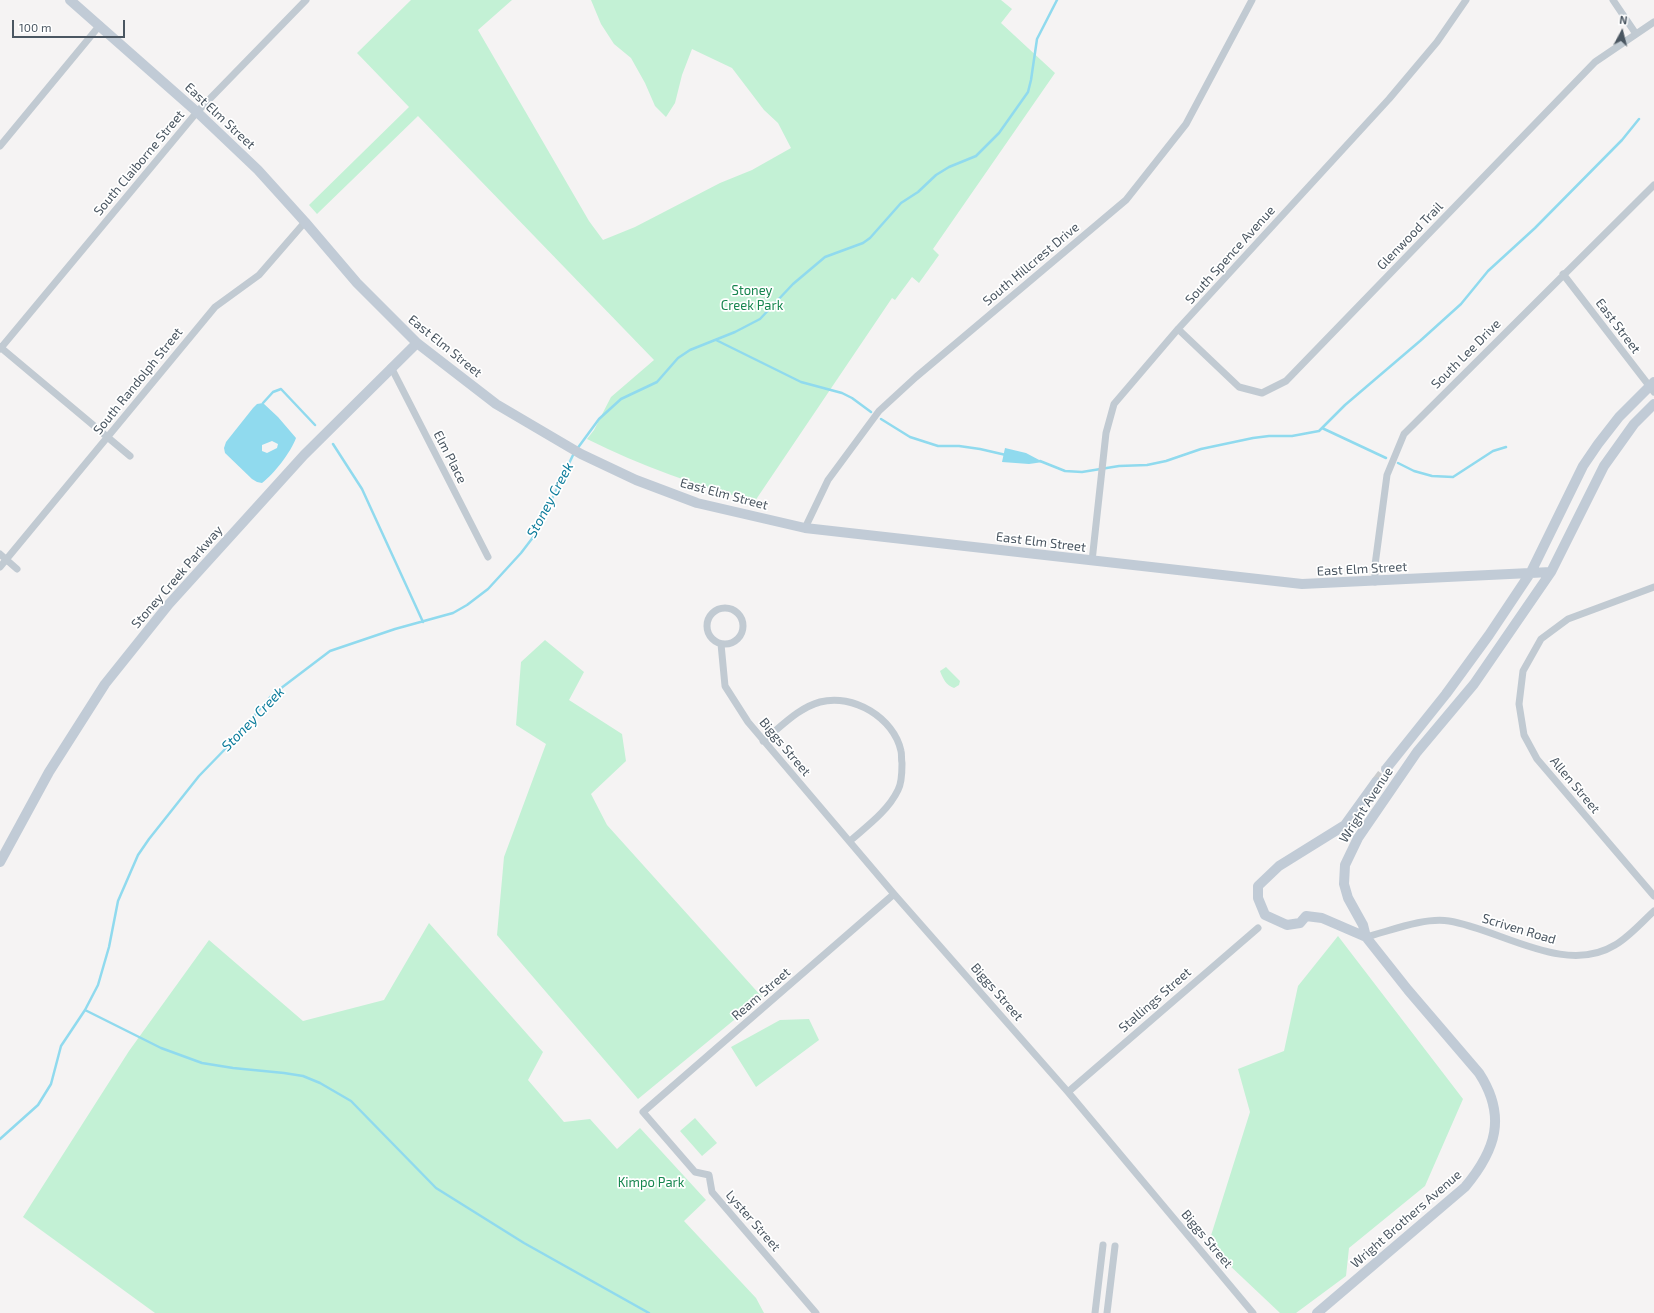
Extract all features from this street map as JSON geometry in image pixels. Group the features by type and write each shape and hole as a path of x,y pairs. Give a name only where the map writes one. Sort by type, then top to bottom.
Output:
{"street":[{"name":"East Elm Street","path":"70,0 197,112 258,170 357,283 417,343 496,404 580,454 636,480 697,503 805,528 1302,584 1375,582 1551,572"},
{"name":"South Claiborne Street","path":"0,348 197,112 306,0"},
{"name":"South Hillcrest Drive","path":"805,528 828,480 879,411 916,377 1126,200 1186,124 1252,0"},
{"name":"South Spence Avenue","path":"1092,561 1106,433 1114,404 1178,329 1389,99 1437,42 1466,0"},
{"path":"1613,0 1636,34"},
{"name":"Glenwood Trail","path":"1178,329 1239,387 1262,393 1286,381 1595,62 1654,22"},
{"path":"0,146 100,25"},
{"name":"South Lee Drive","path":"1375,582 1375,565 1387,475 1404,434 1654,185"},
{"name":"South Randolph Street","path":"0,567 215,306 259,275 305,222"},
{"name":"East Street","path":"1563,274 1652,387"},
{"name":"Stoney Creek Parkway","path":"0,862 49,772 105,684 169,604 304,455 391,367 417,343"},
{"path":"0,348 130,456"},
{"name":"Elm Place","path":"391,367 488,557"},
{"name":"Wright Avenue","path":"1386,769 1446,694 1489,636 1531,572 1583,466 1617,419 1652,387"},
{"name":"Wright Avenue","path":"1366,937 1363,925 1348,898 1344,884 1345,865 1358,838 1417,752 1474,684 1551,572 1604,466 1634,424 1654,404"},
{"path":"0,554 17,569"},
{"name":"Allen Street","path":"1654,587 1568,619 1541,639 1523,671 1519,704 1524,735 1537,759 1654,896"},
{"path":"728,608 739,614 743,623 741,635 734,642 721,644 711,638 708,632 708,621 715,610 728,608"},
{"name":"Biggs Street","path":"721,644 725,686 748,722 763,741 894,894 1068,1092 1253,1313"},
{"path":"763,741 802,709 822,702 844,701 865,707 882,718 893,733 901,751 902,771 899,789 888,807 850,841"},
{"name":"Wright Avenue","path":"1366,937 1322,918 1306,916 1300,923 1287,925 1265,915 1258,898 1258,886 1279,866 1345,825 1376,782"},
{"name":"Ream Street","path":"643,1112 894,894"},
{"name":"Scriven Road","path":"1366,937 1428,921 1448,921 1557,954 1588,955 1607,950 1616,945 1654,911"},
{"name":"Stallings Street","path":"1068,1092 1258,928"},
{"name":"Wright Brothers Avenue","path":"1317,1313 1465,1187 1480,1169 1489,1152 1494,1131 1496,1114 1493,1100 1487,1085 1479,1073 1408,990 1366,937"},
{"name":"Lyster Street","path":"643,1112 695,1172 709,1175 712,1192 816,1313"},
{"path":"1095,1313 1103,1245"},
{"path":"1107,1313 1115,1246"}],"green space":[{"name":"Stoney Creek Park","path":"411,0 512,0 478,30 589,221 603,240 635,227 720,183 752,170 791,148 778,123 764,110 732,68 692,49 682,75 675,103 666,117 655,106 645,83 631,58 614,44 601,24 591,0 1001,0 1012,9 1001,23 1055,73 933,249 939,255 919,283 912,277 895,300 892,298 755,501 712,489 649,467 587,439 594,430 611,397 654,360 418,116 317,214 309,205 409,107 357,53"},
{"path":"545,640 584,672 569,700 622,734 626,761 591,794 607,825 762,997 638,1099 497,935 504,857 546,744 516,725 521,662"},
{"path":"946,667 960,681 959,685 954,688 942,677 940,671"},
{"name":"Kimpo Park","path":"429,923 543,1052 528,1080 564,1122 590,1119 617,1149 640,1128 706,1200 684,1221 756,1298 764,1313 155,1313 23,1217 129,1051 209,940 303,1021 384,1000"},
{"path":"1338,936 1463,1099 1425,1186 1349,1248 1346,1276 1296,1313 1280,1313 1208,1245 1250,1112 1238,1069 1284,1051 1298,986"},
{"path":"809,1019 819,1040 756,1087 731,1047 780,1020"},
{"path":"695,1118 717,1143 702,1156 680,1131"}],"water":[{"path":"263,403 278,417 296,438 294,444 282,462 262,483 252,479 225,453 224,448 226,442 257,404","holes":["272,441 278,444 277,448 267,453 262,451 262,445"]},
{"path":"1005,448 1026,453 1043,462 1029,464 1002,462"}],"waterway":[{"name":"Stoney Creek","path":"577,449 599,419 621,399 657,382 678,358 690,350 735,332 760,319 793,284 825,257 863,243 870,238 901,203 918,192 936,175 949,167 976,156 999,133 1028,92 1037,39 1057,0"},
{"path":"1040,461 1065,471 1082,472 1119,466 1147,465 1166,461 1201,449 1253,438 1292,436 1319,431 1345,405 1461,304 1488,271 1535,228 1622,140 1639,119"},
{"path":"716,340 801,382 842,393 852,398 871,412"},
{"path":"263,403 273,392 281,389 315,425"},
{"path":"881,419 910,437 938,446 959,446 1006,455"},
{"path":"1322,428 1386,458"},
{"path":"333,444 362,489 423,622"},
{"path":"1398,463 1414,471 1432,476 1453,477 1493,451 1506,447"},
{"name":"Stoney Creek","path":"0,1139 38,1105 51,1084 61,1046 85,1010 98,985 109,947 118,901 138,855 199,776 230,744 272,695 330,651 395,629 453,613 467,605 488,589 521,553 534,536 574,453"},
{"path":"85,1010 161,1048 202,1063 303,1076 320,1083 351,1101 436,1188 524,1243 649,1313"}],"tunnel":[{"path":"1376,782 1386,769"}]}
